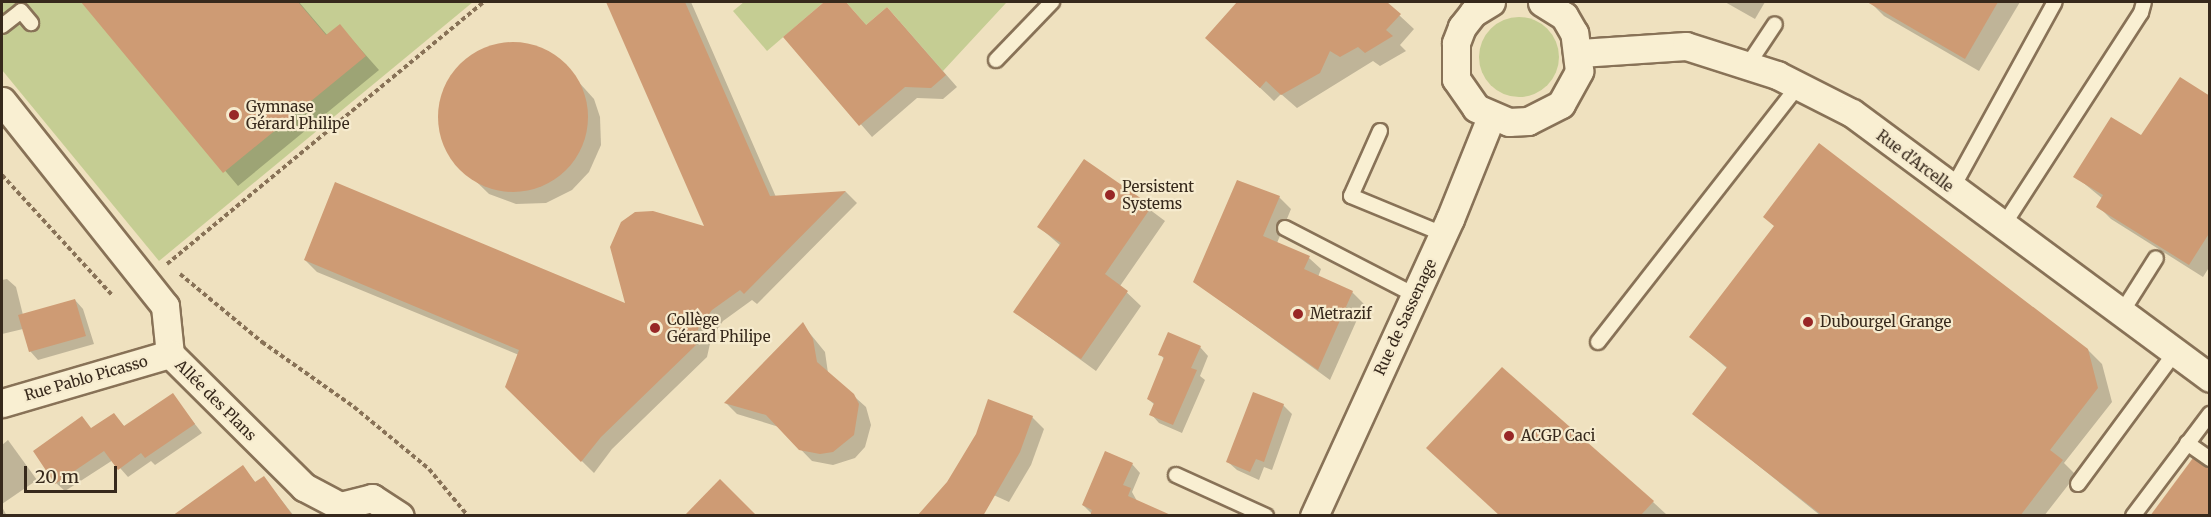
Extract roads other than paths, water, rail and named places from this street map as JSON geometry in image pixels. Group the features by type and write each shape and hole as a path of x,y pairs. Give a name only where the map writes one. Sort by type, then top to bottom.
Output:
{"street":[{"path":"1478,5 1456,44 1456,79 1476,108 1491,117 1528,121 1561,104 1579,71 1580,53 1575,33 1564,16 1542,2"},
{"name":"Rue d'Arcelle","path":"1580,53 1686,46 1798,86 1852,113 2120,315 2210,378"},
{"name":"Allée des Plans","path":"2,101 165,306 170,354 304,487 335,511 372,498 400,516"},
{"name":"Rue de Sassenage","path":"1314,516 1443,234 1491,117"},
{"name":"Rue Pablo Picasso","path":"2,403 170,354"}],"lane":[{"path":"996,60 1052,2"},
{"path":"1952,189 2055,2"},
{"path":"2003,226 2141,13 2144,2"},
{"path":"2,26 21,11 31,23"},
{"path":"1747,66 1775,24"},
{"path":"1598,342 1798,86"},
{"path":"1380,131 1351,196 1443,234"},
{"path":"1286,228 1415,295"},
{"path":"2120,315 2156,258"},
{"path":"2078,484 2174,354"},
{"path":"2133,516 2210,414"},
{"path":"2187,443 2210,459"},
{"path":"1176,475 1266,516"}],"place":[{"name":"Gymnase Gérard Philipe","path":"234,115"},
{"name":"Persistent Systems","path":"1110,195"},
{"name":"Metrazif","path":"1298,314"},
{"name":"Dubourgel Grange","path":"1808,322"},
{"name":"Collège Gérard Philipe","path":"655,328"},
{"name":"ACGP Caci","path":"1509,436"}]}
